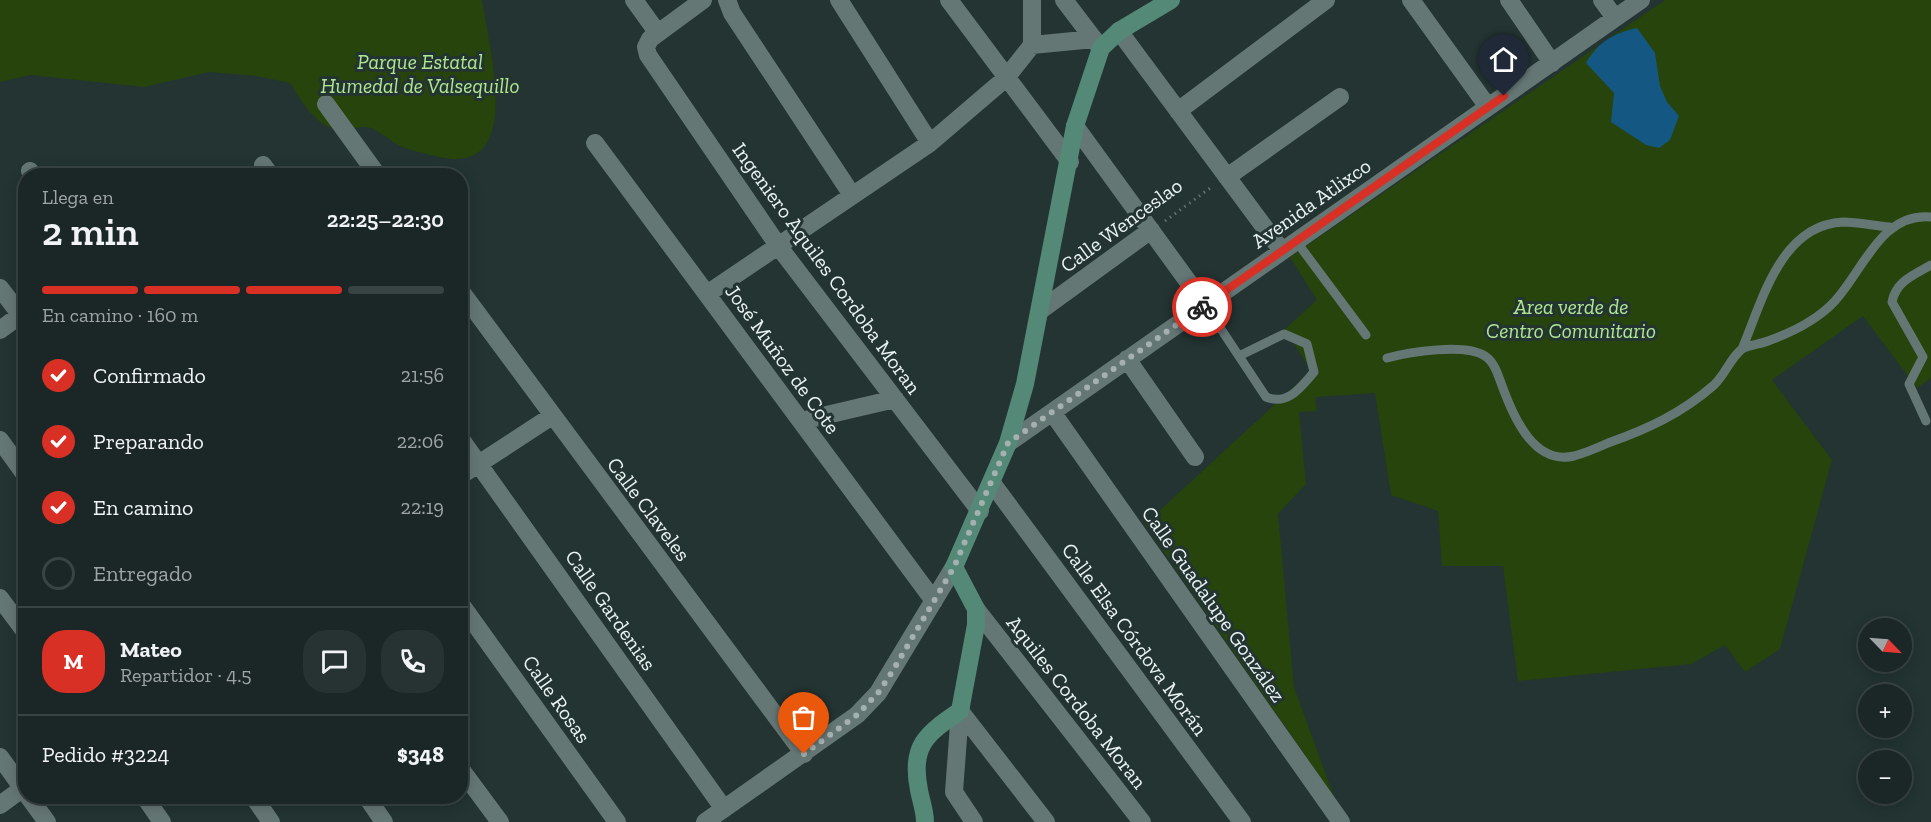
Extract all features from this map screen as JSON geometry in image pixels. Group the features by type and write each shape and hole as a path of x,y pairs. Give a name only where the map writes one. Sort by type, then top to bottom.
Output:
{"street":[{"path":"634,0 657,32 703,0"},
{"path":"727,0 732,13 852,195"},
{"path":"839,0 930,143"},
{"path":"950,0 1070,162"},
{"path":"707,294 930,143 1006,78 1032,45 1032,0"},
{"path":"1064,0 1097,44"},
{"path":"1032,45 1097,44 1171,0"},
{"path":"1178,111 1326,0"},
{"path":"1411,0 1488,107"},
{"path":"1509,0 1552,63"},
{"path":"1602,0 1615,18"},
{"name":"Avenida Atlixco","path":"1008,443 1641,0"},
{"path":"1119,31 1227,177 1289,246"},
{"name":"Ingeniero Aquiles Cordoba Moran","path":"657,32 646,47 648,55 779,247 980,511"},
{"path":"705,822 857,715 878,693 954,567 1008,443 1025,384 1070,162 1075,126 1097,44"},
{"path":"1227,177 1340,97"},
{"path":"326,104 372,168"},
{"path":"1075,126 1205,305"},
{"name":"José Muñoz de Cote","path":"595,143 934,601"},
{"name":"Calle Wenceslao","path":"1041,310 1151,230"},
{"path":"0,288 18,309"},
{"name":"Calle Claveles","path":"468,301 804,754"},
{"path":"0,330 18,320"},
{"path":"1127,359 1195,457"},
{"path":"801,421 895,399"},
{"name":"Calle Guadalupe González","path":"1052,412 1341,822"},
{"path":"468,471 552,416"},
{"path":"0,440 18,465"},
{"name":"Calle Gardenias","path":"468,449 724,809"},
{"name":"Calle Elsa Córdova Morán","path":"992,483 1242,822"},
{"name":"Aquiles Cordoba Moran","path":"954,567 976,609 1142,822"},
{"path":"0,598 18,622"},
{"name":"Aquiles Cordoba Moran","path":"960,711 976,625 976,609"},
{"name":"Calle Rosas","path":"468,614 617,822"},
{"path":"925,822 915,762 920,745 931,731 960,711"},
{"path":"960,711 954,792 974,822"},
{"path":"960,711 1046,822"},
{"path":"0,757 18,781"},
{"path":"468,779 500,822"},
{"path":"0,805 18,795"},
{"path":"34,804 46,822"},
{"path":"150,804 162,822"},
{"path":"259,804 272,822"},
{"path":"372,804 384,822"}],"lane":[{"path":"1742,350 1767,342 1820,315 1835,300 1890,228 1904,220 1920,216 1931,217"},
{"path":"1387,358 1412,352 1475,351 1486,356 1493,363 1505,394 1531,443 1554,456 1572,457 1655,426 1693,403 1721,378 1742,350 1780,263 1802,236 1821,227 1843,222 1890,228"},
{"path":"1289,246 1366,335"},
{"path":"1926,422 1909,384 1920,364 1922,351 1892,302 1894,293 1901,283 1931,265"},
{"path":"1205,305 1266,397 1274,400 1295,395 1314,372 1307,344 1284,334 1239,356"}],"path":[{"name":"Calle Wenceslao","path":"1151,230 1227,177"}],"green space":[{"name":"Parque Estatal Humedal de Valsequillo","path":"0,0 482,0 494,77 496,105 492,130 482,149 464,158 435,156 400,146 370,128 337,129 327,126 312,115 290,83 256,76 209,72 144,87 30,75 0,82"},
{"name":"Area verde de Centro Comunitario","path":"1665,0 1931,0 1931,378 1917,388 1863,316 1772,380 1832,460 1780,649 1745,672 1725,645 1691,664 1518,681 1503,566 1442,566 1438,511 1391,495 1375,393 1315,397 1317,411 1299,412 1306,484 1278,514 1294,687 1334,797 1145,524 1311,371 1285,329 1317,300 1290,257"}],"water":[{"path":"1637,28 1655,53 1660,86 1667,102 1679,116 1670,140 1659,148 1646,145 1611,122 1614,93 1586,63 1601,44 1621,33"}],"way so far":[{"path":"804,754 857,715 878,693 892,672 954,567 1008,443 1202,307"}],"route":[{"path":"1202,307 1504,96"}]}
